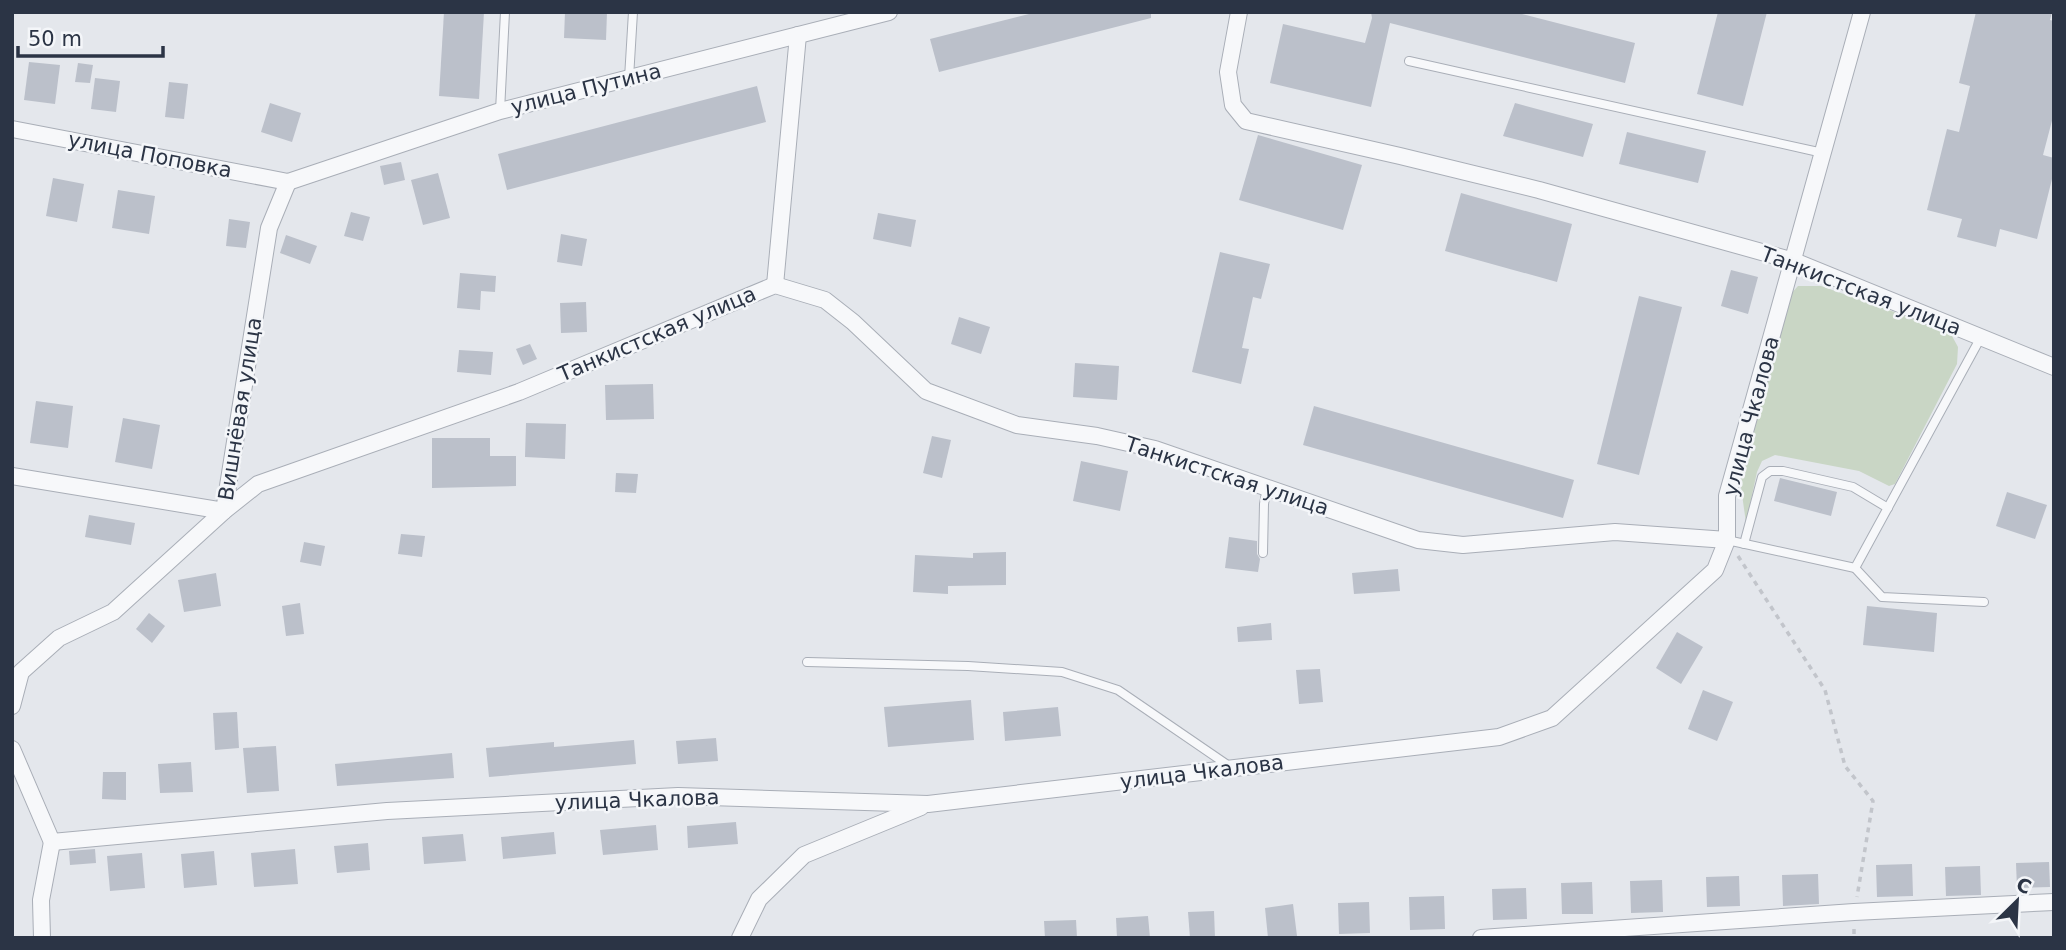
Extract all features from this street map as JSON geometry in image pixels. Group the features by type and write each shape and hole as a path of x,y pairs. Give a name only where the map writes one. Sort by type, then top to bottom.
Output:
{"street":[{"name":"улица Путина","path":"288,182 500,111 888,12"},
{"name":"Танкистская улица","path":"1238,12 1228,72 1233,105 1246,121 1539,190 1794,261 2054,367"},
{"name":"улица Чкалова","path":"52,842 387,811 678,796 928,804 1499,737 1552,718 1715,570 1727,540 1727,496 1862,12"},
{"path":"775,285 798,35"},
{"name":"улица Поповка","path":"12,129 288,182"},
{"name":"Вишнёвая улица","path":"12,476 224,511 269,228 288,182"},
{"name":"Танкистская улица","path":"12,706 21,672 58,638 113,612 224,511 258,484 519,392 775,285 824,300 853,322 926,391 1017,425 1097,436 1155,449 1418,540 1463,545 1615,532 1727,540"},
{"path":"12,749 52,842 41,900 41,938"},
{"path":"740,938 759,899 804,855 928,804"},
{"path":"1481,938 1854,912 2054,902"}],"lane":[{"path":"500,111 505,12"},
{"path":"629,78 633,12"},
{"path":"1409,61 1823,153"},
{"path":"1855,568 1981,337"},
{"path":"1744,544 1762,477 1770,471 1783,471 1853,487 1888,508"},
{"path":"1263,553 1267,487"},
{"path":"1727,540 1855,568 1882,597 1984,602"},
{"path":"807,662 968,666 1062,672 1118,690 1232,768"}],"path":[{"path":"1727,540 1825,690 1845,766 1873,801 1854,912 1854,938"}],"green space":[{"path":"1798,286 1821,286 1934,326 1952,336 1958,347 1957,364 1895,484 1889,486 1859,471 1775,455 1762,461 1757,472 1746,523 1740,480 1788,297"}],"building":[{"path":"444,12 484,12 479,99 439,96"},
{"path":"565,12 607,12 606,40 564,38"},
{"path":"1037,12 1151,12 1151,18 939,72 930,39"},
{"path":"1371,12 1514,12 1635,43 1625,83 1390,23 1371,107 1270,83 1283,24 1365,43 1372,18"},
{"path":"1718,12 1767,12 1743,106 1697,94"},
{"path":"1976,12 2052,12 2050,20 2054,21 2054,113 2043,155 2054,158 2054,171 2037,239 2000,229 1996,247 1957,237 1962,219 1927,210 1947,129 1959,132 1970,86 1959,83"},
{"path":"29,62 60,65 55,104 24,100"},
{"path":"78,63 93,65 90,83 75,82"},
{"path":"95,78 120,81 116,112 91,109"},
{"path":"169,82 188,84 184,119 165,117"},
{"path":"757,86 766,122 507,190 498,154"},
{"path":"270,103 301,113 292,142 261,132"},
{"path":"1515,103 1593,124 1583,157 1503,136"},
{"path":"1627,132 1706,151 1698,183 1619,164"},
{"path":"1258,135 1362,165 1343,230 1239,200"},
{"path":"401,162 405,180 384,185 380,166"},
{"path":"438,173 450,218 423,225 411,180"},
{"path":"53,178 84,184 77,222 46,216"},
{"path":"118,190 155,196 149,234 112,228"},
{"path":"1461,193 1572,224 1557,282 1445,251"},
{"path":"351,212 370,217 363,241 344,236"},
{"path":"878,213 916,220 911,247 873,239"},
{"path":"229,219 250,222 246,248 226,246"},
{"path":"561,234 587,239 582,266 557,262"},
{"path":"286,235 317,246 310,264 280,253"},
{"path":"1220,252 1270,264 1261,299 1253,297 1242,348 1249,349 1241,384 1192,372"},
{"path":"1731,270 1758,277 1748,314 1721,306"},
{"path":"460,273 496,276 495,292 481,291 480,310 457,308"},
{"path":"1639,296 1682,307 1639,475 1597,464"},
{"path":"586,302 587,332 561,333 560,303"},
{"path":"959,317 990,327 981,354 951,344"},
{"path":"530,344 537,359 523,365 516,349"},
{"path":"459,350 493,352 491,375 457,372"},
{"path":"1075,363 1119,366 1117,400 1073,397"},
{"path":"653,384 654,419 606,420 605,385"},
{"path":"36,401 73,406 68,448 30,443"},
{"path":"1314,406 1574,480 1563,518 1303,445"},
{"path":"123,418 160,425 152,469 115,462"},
{"path":"526,423 566,424 565,459 525,457"},
{"path":"932,436 951,440 942,478 923,473"},
{"path":"432,438 490,438 490,456 516,456 516,486 432,488"},
{"path":"1081,461 1128,471 1120,511 1073,501"},
{"path":"616,473 638,474 636,493 615,492"},
{"path":"1780,478 1837,492 1831,516 1774,501"},
{"path":"2007,492 2047,505 2035,539 1996,526"},
{"path":"89,515 135,523 131,545 85,537"},
{"path":"401,534 425,536 422,557 398,554"},
{"path":"1229,537 1257,541 1257,554 1260,559 1258,572 1225,568"},
{"path":"304,542 325,546 321,566 300,562"},
{"path":"1006,552 1006,585 948,586 948,594 913,592 915,555 973,558 973,553"},
{"path":"1398,569 1400,591 1354,594 1352,573"},
{"path":"216,573 221,606 184,612 178,580"},
{"path":"300,603 304,634 286,636 282,606"},
{"path":"1867,606 1937,613 1934,652 1863,645"},
{"path":"149,613 165,626 152,643 136,629"},
{"path":"1271,623 1272,640 1238,642 1237,627"},
{"path":"1677,632 1703,647 1681,684 1656,668"},
{"path":"1320,669 1323,702 1299,704 1296,670"},
{"path":"1703,690 1733,702 1717,741 1688,729"},
{"path":"971,700 974,740 888,747 884,707"},
{"path":"1058,707 1061,736 1005,741 1003,712"},
{"path":"237,712 239,748 215,750 213,713"},
{"path":"716,738 718,761 678,764 676,741"},
{"path":"634,740 636,764 489,777 486,748 554,742 554,747"},
{"path":"276,746 279,791 247,793 243,748"},
{"path":"452,753 454,778 337,786 335,764"},
{"path":"191,762 193,792 160,793 158,764"},
{"path":"103,772 126,772 126,800 102,799"},
{"path":"736,822 738,844 688,848 687,826"},
{"path":"656,825 658,850 603,855 600,830"},
{"path":"554,832 556,854 503,859 501,837"},
{"path":"463,834 466,861 424,864 422,837"},
{"path":"368,843 370,870 337,873 334,846"},
{"path":"95,849 96,863 70,865 69,851"},
{"path":"295,849 298,884 254,887 251,853"},
{"path":"214,851 217,885 184,888 181,854"},
{"path":"142,853 145,888 110,891 107,856"},
{"path":"2049,862 2050,887 2017,888 2016,863"},
{"path":"1912,864 1913,896 1877,897 1876,865"},
{"path":"1980,866 1981,895 1946,896 1945,867"},
{"path":"1818,874 1819,904 1783,906 1782,875"},
{"path":"1739,876 1740,906 1707,907 1706,877"},
{"path":"1662,880 1663,912 1631,913 1630,881"},
{"path":"1592,882 1593,914 1562,914 1561,883"},
{"path":"1526,888 1527,919 1493,920 1492,889"},
{"path":"1444,896 1445,929 1410,930 1409,897"},
{"path":"1369,902 1370,933 1339,934 1338,903"},
{"path":"1293,904 1297,936 1268,938 1265,908"},
{"path":"1214,911 1215,938 1190,938 1188,912"},
{"path":"1148,916 1150,938 1117,938 1116,918"},
{"path":"1076,920 1077,938 1045,938 1044,921"}]}
